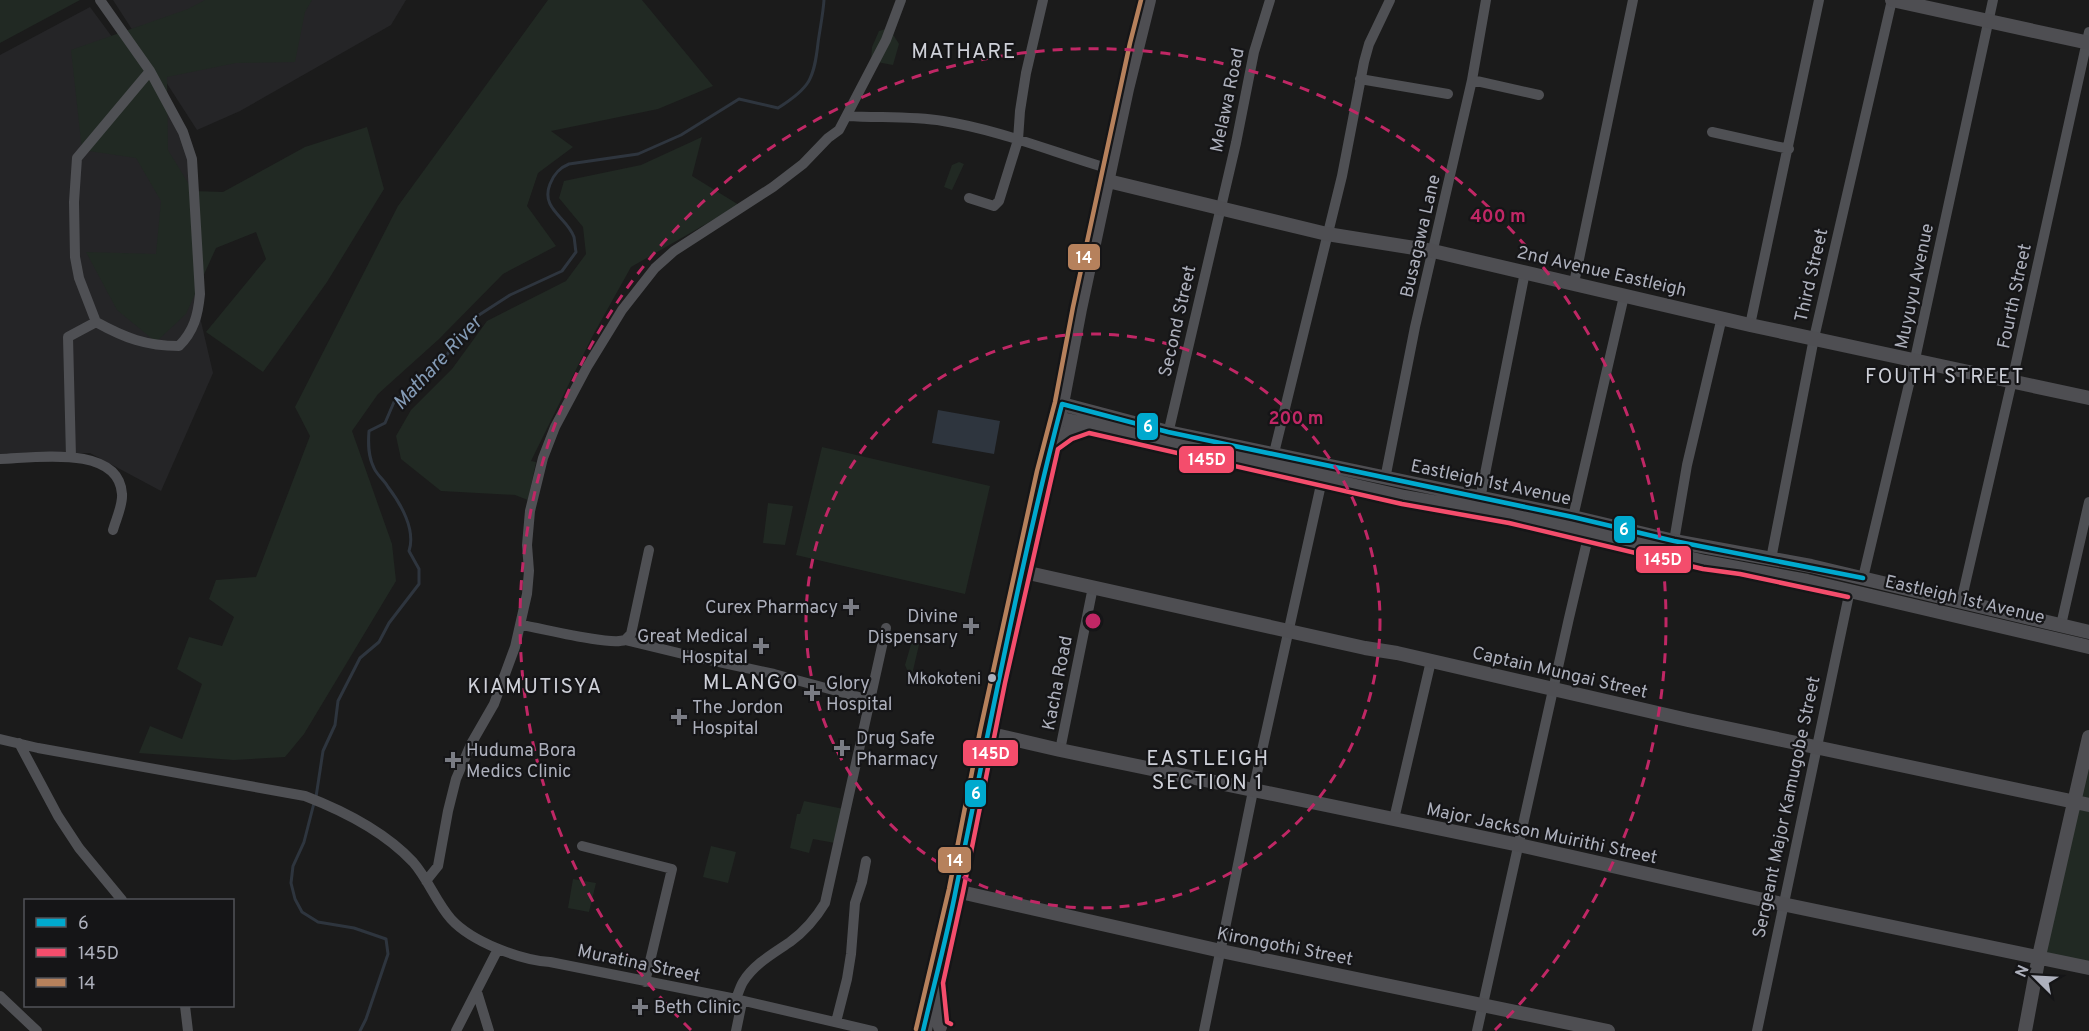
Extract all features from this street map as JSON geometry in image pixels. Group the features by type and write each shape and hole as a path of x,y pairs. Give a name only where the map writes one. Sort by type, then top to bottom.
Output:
{"street":[{"path":"100,0 150,71 183,132 192,159 195,177 200,294 198,317 189,336 179,346 140,343 96,322 79,279 75,257 74,184 77,158 150,71"},
{"path":"426,880 438,866 456,778 471,744 494,704 515,647 527,594 529,571 526,544 531,511 543,458 569,399 604,337 639,286 674,251 758,197 803,164 839,130 886,40 902,0"},
{"path":"969,198 997,205 1018,140 1026,73 1043,0"},
{"path":"935,983 944,1029 935,1027 924,1030 956,891 987,733 1060,411 1137,45 1149,0"},
{"name":"Melawa Road","path":"1220,208 1254,52 1270,0"},
{"path":"1274,453 1342,176 1369,44 1390,0"},
{"name":"Busagawa Lane","path":"1385,479 1415,327 1472,80 1486,0"},
{"path":"1574,283 1633,0"},
{"path":"1750,325 1819,0"},
{"path":"1892,0 1989,22 2088,39"},
{"name":"Third Street","path":"1771,559 1814,338 1892,0"},
{"name":"Muyuyu Avenue","path":"1863,578 1915,359 1993,0"},
{"name":"Fourth Street","path":"1961,602 2088,39"},
{"path":"1360,80 1448,94"},
{"path":"1472,80 1539,95"},
{"path":"847,116 924,118 957,124 1018,140 1109,175"},
{"path":"1712,132 1789,148"},
{"name":"2nd Avenue Eastleigh","path":"1109,175 1220,208 1327,234 1433,251 1750,325 2089,398"},
{"name":"Second Street","path":"1167,437 1220,208"},
{"path":"1480,499 1525,272"},
{"path":"1574,517 1624,296"},
{"path":"1674,541 1687,465 1722,317"},
{"path":"71,457 68,337 96,322"},
{"path":"1051,445 1090,419 1072,393 1070,364"},
{"name":"Eastleigh 1st Avenue","path":"1060,411 1324,472 1385,479 1574,517 1674,541 1863,578 2089,632"},
{"name":"Eastleigh 1st Avenue","path":"1167,437 1274,453 1324,472 1404,497 1500,513 1705,562 1741,567 1850,590 2089,647"},
{"path":"0,459 71,457 98,462 108,467 116,476 123,497 113,530"},
{"path":"1204,1031 1253,791 1324,472"},
{"path":"2061,625 2089,502"},
{"path":"1477,1031 1589,533"},
{"path":"521,625 596,639 618,642 625,640 631,634 649,550"},
{"name":"Captain Mungai Street","path":"1024,572 1815,747 2089,805"},
{"name":"Kacha Road","path":"1060,750 1093,587"},
{"name":"Sergeant Major Kamugobe Street","path":"1757,1031 1815,747 1850,590"},
{"path":"736,1031 744,981 775,950 790,942 816,918 825,903 886,628"},
{"path":"625,640 687,656 774,674 870,700"},
{"path":"1394,819 1431,661"},
{"name":"Major Jackson Muirithi Street","path":"987,733 2089,968"},
{"path":"2025,1031 2039,956 2089,737"},
{"name":"Muratina Street","path":"0,739 38,748 305,796 334,807 388,840 413,863 451,919 462,929 498,949 537,961 739,1001 873,1031"},
{"path":"19,743 58,816 79,848 121,899"},
{"path":"582,846 672,869 645,982"},
{"path":"836,1022 853,944 855,903 866,861"},
{"name":"Kirongothi Street","path":"956,891 1221,951 1608,1031"},
{"path":"456,1031 498,949"},
{"path":"477,992 489,1031"},
{"path":"0,996 37,1031"},
{"path":"185,1007 188,1031"}],"shaded area":[{"path":"0,0 80,0 0,43"},
{"path":"113,0 406,0 391,25 240,111 197,130"},
{"path":"205,0 312,0 305,12 295,62 236,63 167,77 168,150 193,191 223,192 305,147 367,127 384,189 327,282 263,372 206,332 266,259 256,232 216,248 186,314 156,342 117,310 86,252 156,254 161,201 136,158 82,150 71,50 188,9"},
{"path":"548,0 642,0 713,86 658,109 551,131 573,147 538,173 527,206 556,246 503,274 439,339 378,394 352,431 392,544 396,581 304,734 285,757 234,760 139,753 150,726 182,739 202,684 177,669 189,637 222,646 234,617 209,599 216,580 256,577 310,436 295,407 398,206"},
{"path":"90,7 174,121 190,158 196,300 213,373 161,491 90,453 0,455 0,55"},
{"path":"889,28 899,44 893,65 871,61 872,47 879,31"},
{"path":"702,137 692,176 739,205 631,267 592,337 531,461 536,462 528,500 515,495 441,491 401,459 396,436 411,410 452,369 487,321 566,281 586,254 583,227 559,198 564,181 641,165"},
{"path":"959,162 964,164 952,190 944,187 952,165"},
{"path":"938,410 1000,421 994,454 932,443"},
{"path":"822,447 990,486 965,594 796,555"},
{"path":"768,503 793,506 785,545 763,543"},
{"path":"922,632 911,679 905,665 912,641"},
{"path":"2089,737 2089,968 2039,956"},
{"path":"804,801 844,809 835,843 813,839 809,853 790,848 797,814 800,814"},
{"path":"711,846 736,852 728,883 703,877"},
{"path":"573,879 596,883 589,912 568,908"}],"waterway":[{"name":"Mathare River","path":"316,797 323,751 335,725 338,701 360,658 379,642 389,623 419,584 419,569 409,551 411,543 409,526 398,501 372,463 369,431 385,423 394,402 433,372 479,315 510,295 562,271 576,252 571,230 551,206 549,200 550,184 560,169 569,164 638,154 681,135 739,99 778,108 804,88 812,74 824,0"},
{"name":"Mathare River","path":"314,803 304,842 293,866 291,883 295,899 302,912 318,922 354,928 386,939 388,954 360,1031"}],"transit line":[{"name":"14","path":"916,1029 949,889 980,731 1037,471 1055,402 1073,307 1141,0"},
{"name":"6","path":"923,1031 945,943 1019,585 1062,404 1168,432 1573,517 1674,541 1863,578"},
{"name":"145D","path":"951,1024 947,1022 943,983 1005,683 1058,449 1072,439 1089,433 1402,504 1509,523 1703,569 1740,574 1848,597"}],"place":[{"name":"Curex Pharmacy","path":"851,607"},
{"name":"Divine Dispensary","path":"971,626"},
{"name":"Great Medical Hospital","path":"761,646"},
{"name":"Mkokoteni","path":"992,678"},
{"name":"Glory Hospital","path":"812,693"},
{"name":"The Jordon Hospital","path":"679,717"},
{"name":"Drug Safe Pharmacy","path":"842,748"},
{"name":"Huduma Bora Medics Clinic","path":"453,760"},
{"name":"Beth Clinic","path":"640,1007"}],"district":[{"name":"MATHARE","path":"964,51"},
{"name":"FOUTH STREET","path":"1945,376"},
{"name":"MLANGO","path":"751,682"},
{"name":"KIAMUTISYA","path":"535,686"},
{"name":"EASTLEIGH SECTION 1","path":"1208,770"}]}
